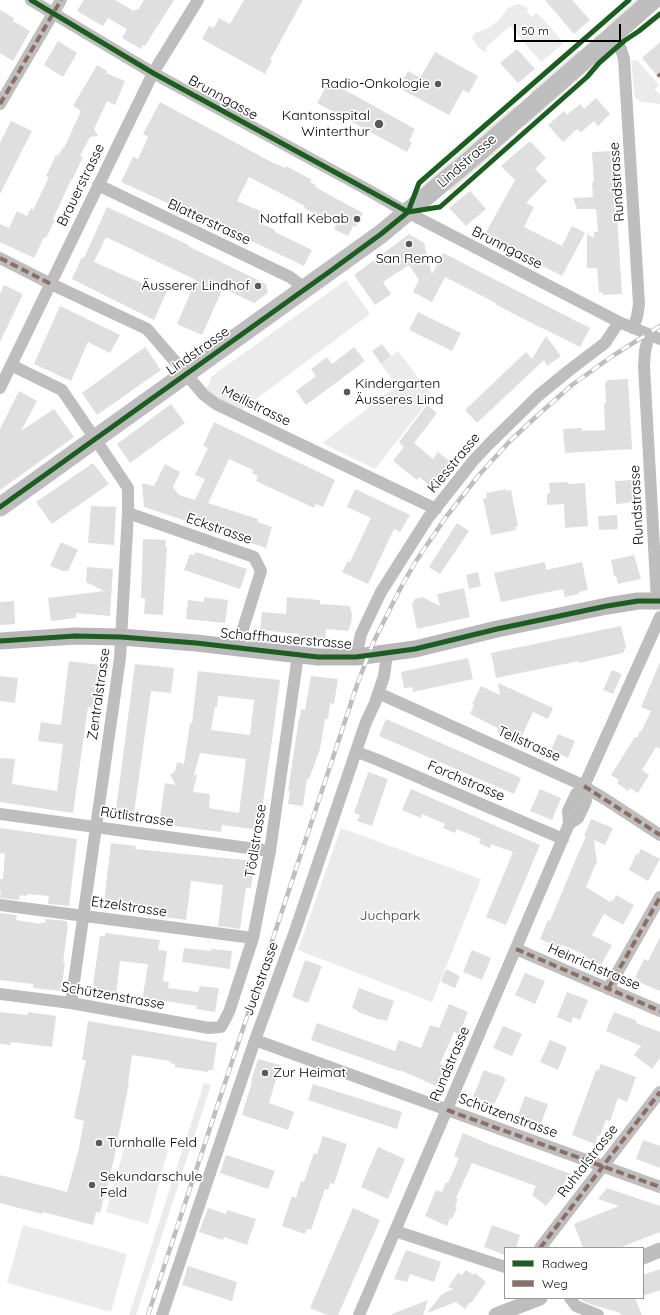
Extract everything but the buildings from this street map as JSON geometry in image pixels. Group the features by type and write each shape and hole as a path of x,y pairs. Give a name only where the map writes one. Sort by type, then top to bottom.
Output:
{"main road":[{"name":"Lindstrasse","path":"0,507 381,234 653,0"},
{"name":"Schaffhauserstrasse","path":"0,641 75,636 121,637 330,658 356,658 415,649 498,629 607,606 633,602 659,607"}],"street":[{"name":"Brunngasse","path":"31,0 153,73 408,212 619,322 655,337"},
{"path":"0,104 61,0"},
{"name":"Brauerstrasse","path":"0,388 153,73 198,0"},
{"name":"Rundstrasse","path":"611,36 621,49 624,59 639,304 637,317 633,328"},
{"name":"Blatterstrasse","path":"98,185 290,277 306,289"},
{"name":"Meilistrasse","path":"0,258 50,284 147,329 204,395 216,404 436,509"},
{"name":"Kiesstrasse","path":"356,658 361,634 380,592 410,544 473,461 539,395 566,372 605,344 619,322"},
{"name":"Rundstrasse","path":"359,1315 569,824 578,818 586,801 584,786 659,607 644,366 645,351 655,337"},
{"name":"Zentralstrasse","path":"11,365 62,390 128,488 120,658 71,1003"},
{"name":"Eckstrasse","path":"128,513 254,557 260,571 237,648"},
{"name":"Juchstrasse","path":"162,1315 255,1040 295,931 366,722 384,676 387,654"},
{"name":"Tödistrasse","path":"221,1027 229,1012 253,938 270,851 298,655"},
{"name":"Tellstrasse","path":"378,693 584,786 660,835"},
{"name":"Forchstrasse","path":"356,752 563,839"},
{"name":"Rütlistrasse","path":"0,814 270,851"},
{"path":"608,989 660,897"},
{"name":"Etzelstrasse","path":"0,905 253,938"},
{"name":"Heinrichstrasse","path":"516,949 660,1011"},
{"name":"Schützenstrasse","path":"0,994 71,1003 209,1028 221,1027"},
{"name":"Schützenstrasse","path":"255,1040 660,1187"},
{"name":"Ruhtalstrasse","path":"541,1247 660,1092"},
{"path":"395,1231 504,1267"},
{"path":"644,1257 660,1250"},
{"path":"496,1315 537,1299"},
{"path":"571,1299 576,1306 598,1315"}],"green space":[{"path":"635,0 641,0 608,29 606,26"},
{"path":"519,4 528,8 527,12 531,17 536,13 564,43 541,62 510,26 485,48 488,52 483,51 478,47 472,38 474,34 497,22 508,8"},
{"path":"578,50 581,52 533,93 530,92"},
{"path":"637,60 659,85 655,89 660,95 660,104 642,102 635,98 631,61"},
{"path":"592,65 588,71 525,127 522,124"},
{"path":"515,105 516,109 426,187 425,183"},
{"path":"515,131 517,133 451,192 448,189"},
{"path":"346,280 370,314 236,414 204,395 212,376"},
{"path":"398,351 432,396 375,469 322,443 397,386 381,364"},
{"name":"Juchpark","path":"341,828 481,879 432,1002 298,950"},
{"path":"204,1083 211,1085 136,1315 129,1315"},
{"path":"127,1138 168,1150 148,1224 106,1212"},
{"path":"23,1225 127,1254 111,1312 7,1283"}],"railway":[{"path":"148,1315 357,685 373,643 400,589 416,561 446,517 479,475 510,441 572,385 611,357 660,326"}],"marked path":[{"path":"0,104 61,0"},
{"path":"0,258 51,284"},
{"path":"584,786 660,835"},
{"path":"608,989 660,897"},
{"path":"516,949 660,1011"},
{"path":"541,1247 660,1092"},
{"path":"447,1110 660,1187"}],"cycle path":[{"path":"31,0 153,73 408,212"},
{"path":"408,212 419,183 629,0"},
{"path":"0,507 329,272 408,212 440,207 587,77 599,63 624,41 660,14"},
{"path":"0,641 75,636 121,637 196,643 318,657 356,657 415,649 497,629 607,606 638,601 660,601"}],"place":[{"name":"Radio-Onkologie","path":"438,84"},
{"name":"Kantonsspital Winterthur","path":"379,124"},
{"name":"Notfall Kebab","path":"357,219"},
{"name":"San Remo","path":"409,244"},
{"name":"Äusserer Lindhof","path":"258,286"},
{"name":"Kindergarten Äusseres Lind","path":"347,392"},
{"name":"Zur Heimat","path":"265,1073"},
{"name":"Turnhalle Feld","path":"99,1143"},
{"name":"Sekundarschule Feld","path":"92,1185"}]}
